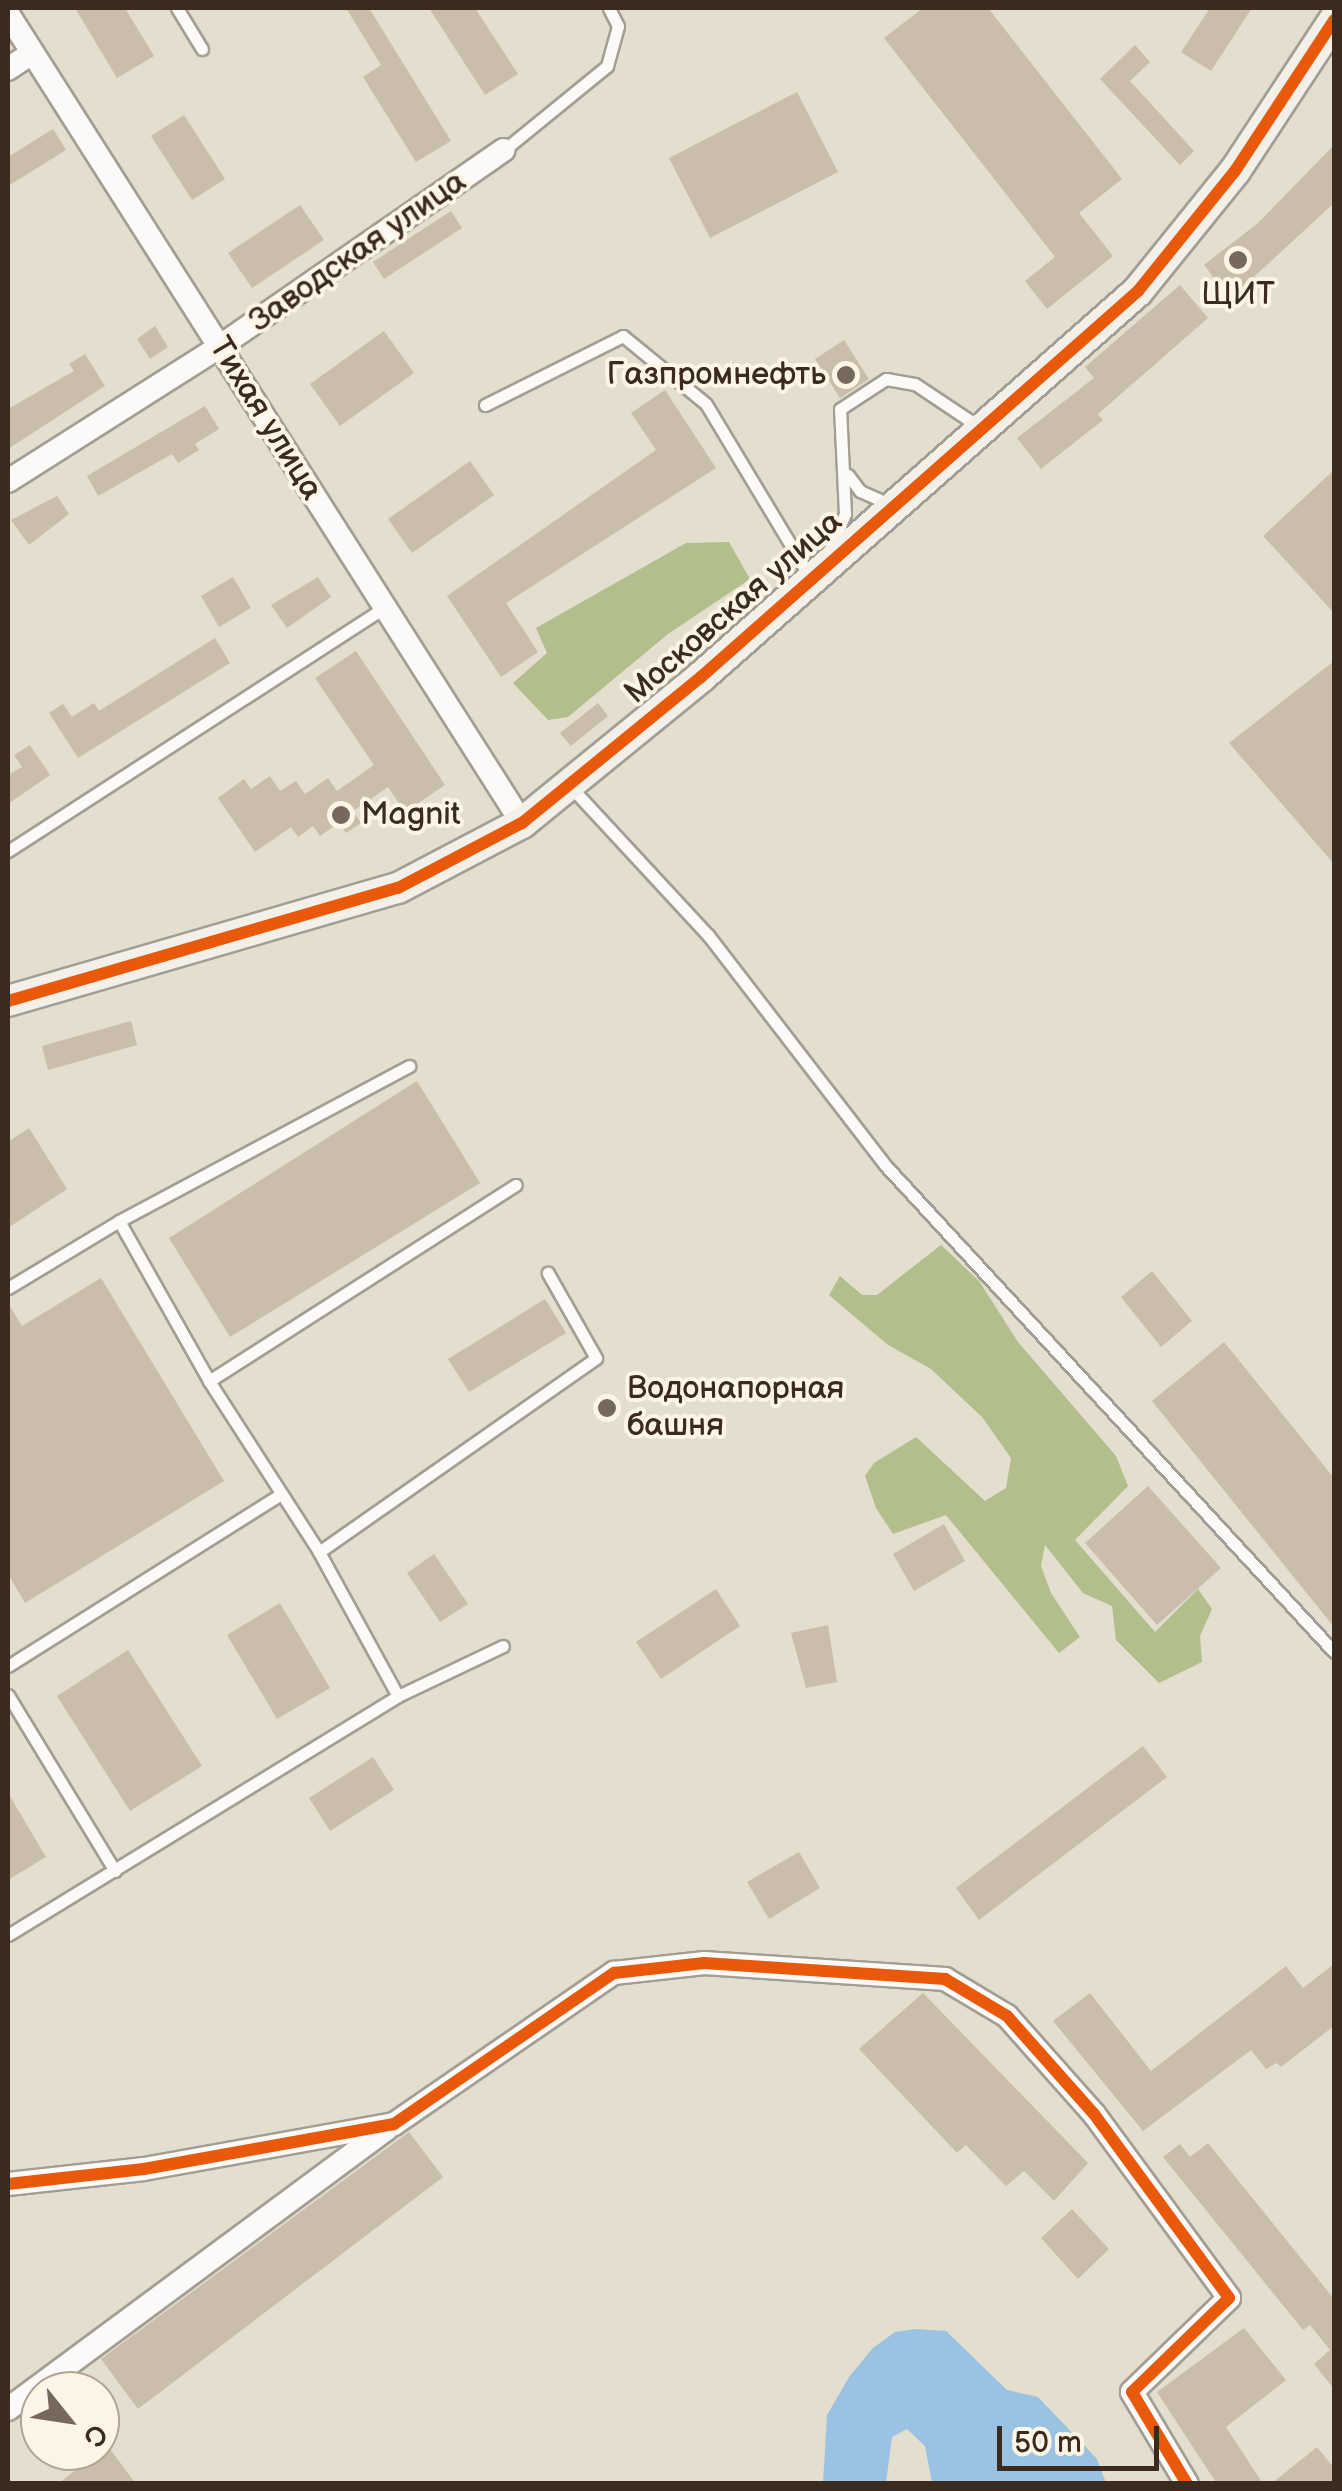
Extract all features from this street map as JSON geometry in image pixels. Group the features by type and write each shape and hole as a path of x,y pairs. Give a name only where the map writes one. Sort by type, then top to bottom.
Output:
{"street":[{"name":"Тихая улица","path":"8,14 522,823"},
{"name":"Московская улица","path":"9,998 398,888 522,823 817,574 1138,291 1235,171 1321,53 1334,20"},
{"path":"8,69 32,53"},
{"name":"Заводская улица","path":"8,480 219,347 504,150"},
{"path":"8,2410 394,2124 614,1973 704,1963 945,1979 1020,2030 1094,2114 1229,2298 1132,2392 1187,2484"},
{"path":"8,2184 144,2169 394,2124"}],"lane":[{"path":"177,8 202,49"},
{"path":"504,150 607,66 618,26 609,8"},
{"path":"485,405 623,336 706,404 817,574"},
{"path":"817,574 845,514 848,475 837,435 840,408 886,379 915,384 981,428"},
{"path":"848,475 860,491 894,505"},
{"path":"8,851 384,607"},
{"path":"569,785 708,935 885,1166 1334,1652"},
{"path":"8,1288 119,1221 409,1066"},
{"path":"209,1381 516,1185"},
{"path":"119,1221 209,1381 318,1552 398,1696"},
{"path":"318,1552 596,1358 548,1273"},
{"path":"8,1666 281,1494"},
{"path":"8,1935 398,1696 502,1646"},
{"path":"8,1695 115,1871"}],"green space":[{"path":"729,542 750,579 668,634 568,717 548,720 513,683 547,653 536,628 686,543"},
{"path":"941,1245 979,1281 1018,1342 1116,1456 1128,1486 1075,1540 1155,1632 1198,1589 1212,1609 1200,1636 1202,1662 1159,1683 1116,1640 1112,1606 1083,1593 1045,1545 1041,1566 1051,1593 1080,1637 1059,1653 946,1515 893,1534 876,1508 865,1476 874,1463 916,1437 985,1501 1006,1488 1011,1458 982,1417 931,1369 888,1345 829,1295 840,1276 862,1295 877,1295"}],"water":[{"path":"946,2331 1007,2390 1038,2397 1097,2459 1106,2483 932,2483 925,2446 907,2429 892,2437 886,2483 823,2483 827,2415 849,2377 873,2348 895,2332"}],"building":[{"path":"75,8 125,8 154,56 117,78"},
{"path":"346,8 369,8 451,141 416,162 363,77 381,65"},
{"path":"429,8 475,8 518,74 485,95"},
{"path":"923,8 988,8 1122,179 1079,213 1113,256 1047,309 1025,281 1055,257 884,38"},
{"path":"1210,8 1252,8 1211,71 1181,52"},
{"path":"1135,45 1150,62 1130,81 1194,151 1180,165 1100,79"},
{"path":"797,92 838,172 710,238 669,158"},
{"path":"184,115 225,179 192,200 151,136"},
{"path":"53,129 66,150 8,186 8,157"},
{"path":"1334,145 1334,203 1230,299 1204,265 1258,223"},
{"path":"300,205 324,240 252,288 228,253"},
{"path":"451,211 462,228 384,279 373,262"},
{"path":"1180,285 1208,318 1098,414 1103,420 1041,469 1017,438 1094,378 1085,367"},
{"path":"155,326 168,347 150,359 137,339"},
{"path":"384,331 414,373 340,426 310,384"},
{"path":"844,340 869,379 840,398 815,359"},
{"path":"85,354 105,386 8,449 8,409 74,371 69,364"},
{"path":"665,390 716,468 506,603 538,652 501,677 447,596 656,450 631,413"},
{"path":"205,406 219,429 195,444 199,450 178,463 172,454 98,496 87,476"},
{"path":"470,461 494,495 412,553 388,519"},
{"path":"1334,470 1334,613 1263,536"},
{"path":"57,496 69,514 29,545 11,520"},
{"path":"233,577 251,608 219,627 201,596"},
{"path":"318,577 331,597 287,628 271,605"},
{"path":"215,638 230,663 78,758 49,713 63,704 72,717 94,703 99,711"},
{"path":"356,651 445,785 405,812 388,787 353,811 361,823 346,833 339,823 320,836 313,826 298,837 291,827 255,852 218,798 244,779 251,789 270,776 280,791 296,781 305,794 328,778 337,791 374,765 315,678"},
{"path":"1334,661 1334,864 1229,743"},
{"path":"598,703 608,716 571,746 560,733"},
{"path":"30,745 50,775 8,804 8,775 22,767 14,755"},
{"path":"131,1021 137,1045 48,1070 42,1046"},
{"path":"417,1081 480,1183 230,1337 169,1238"},
{"path":"29,1128 67,1189 8,1228 8,1142"},
{"path":"1152,1271 1192,1321 1161,1347 1121,1297"},
{"path":"101,1278 224,1481 25,1603 8,1574 8,1303 22,1326"},
{"path":"545,1299 566,1333 469,1392 448,1359"},
{"path":"1224,1342 1334,1478 1334,1627 1152,1401"},
{"name":"Водонапорная башня","path":"606,1395 615,1399 619,1408 615,1417 606,1421 597,1417 593,1408 597,1399"},
{"path":"1148,1486 1221,1568 1157,1625 1085,1543"},
{"path":"944,1524 965,1561 914,1591 893,1554"},
{"path":"434,1554 468,1604 440,1622 407,1573"},
{"path":"716,1589 740,1626 661,1679 636,1642"},
{"path":"280,1603 330,1688 277,1719 227,1635"},
{"path":"828,1625 837,1682 806,1688 791,1633"},
{"path":"128,1650 202,1766 130,1811 57,1696"},
{"path":"1143,1746 1167,1777 979,1920 956,1888"},
{"path":"373,1757 394,1790 330,1831 309,1798"},
{"path":"8,1793 46,1857 8,1880"},
{"path":"799,1852 820,1888 769,1919 747,1882"},
{"path":"1334,1964 1334,2026 1281,2067 1277,2063 1266,2069 1251,2050 1143,2131 1053,2021 1090,1993 1151,2071 1286,1966 1303,1988"},
{"path":"923,1993 1088,2163 1054,2201 1024,2171 1006,2186 966,2145 957,2153 859,2049"},
{"path":"409,2132 443,2177 138,2409 120,2385 120,2371 110,2371 101,2359"},
{"path":"1208,2143 1334,2299 1334,2389 1314,2364 1330,2350 1310,2325 1303,2330 1163,2157 1180,2144 1190,2157"},
{"path":"1072,2209 1109,2249 1078,2279 1041,2238"},
{"path":"1244,2328 1286,2380 1226,2427 1263,2484 1217,2484 1157,2392"},
{"path":"1317,2447 1334,2468 1334,2484 1271,2484"},
{"path":"120,2462 136,2484 58,2484 75,2471 120,2471"}],"cycle path":[{"path":"8,1001 398,888 522,823 701,677 1138,291 1235,171 1334,20"},
{"path":"8,2184 144,2169 394,2124 614,1973 704,1963 945,1979 1007,2016 1094,2114 1229,2298 1132,2392 1187,2484"}],"place":[{"name":"ЩИТ","path":"1238,260"},
{"name":"Газпромнефть","path":"846,375"},
{"name":"Magnit","path":"341,815"},
{"name":"Водонапорная башня","path":"607,1408"}]}
